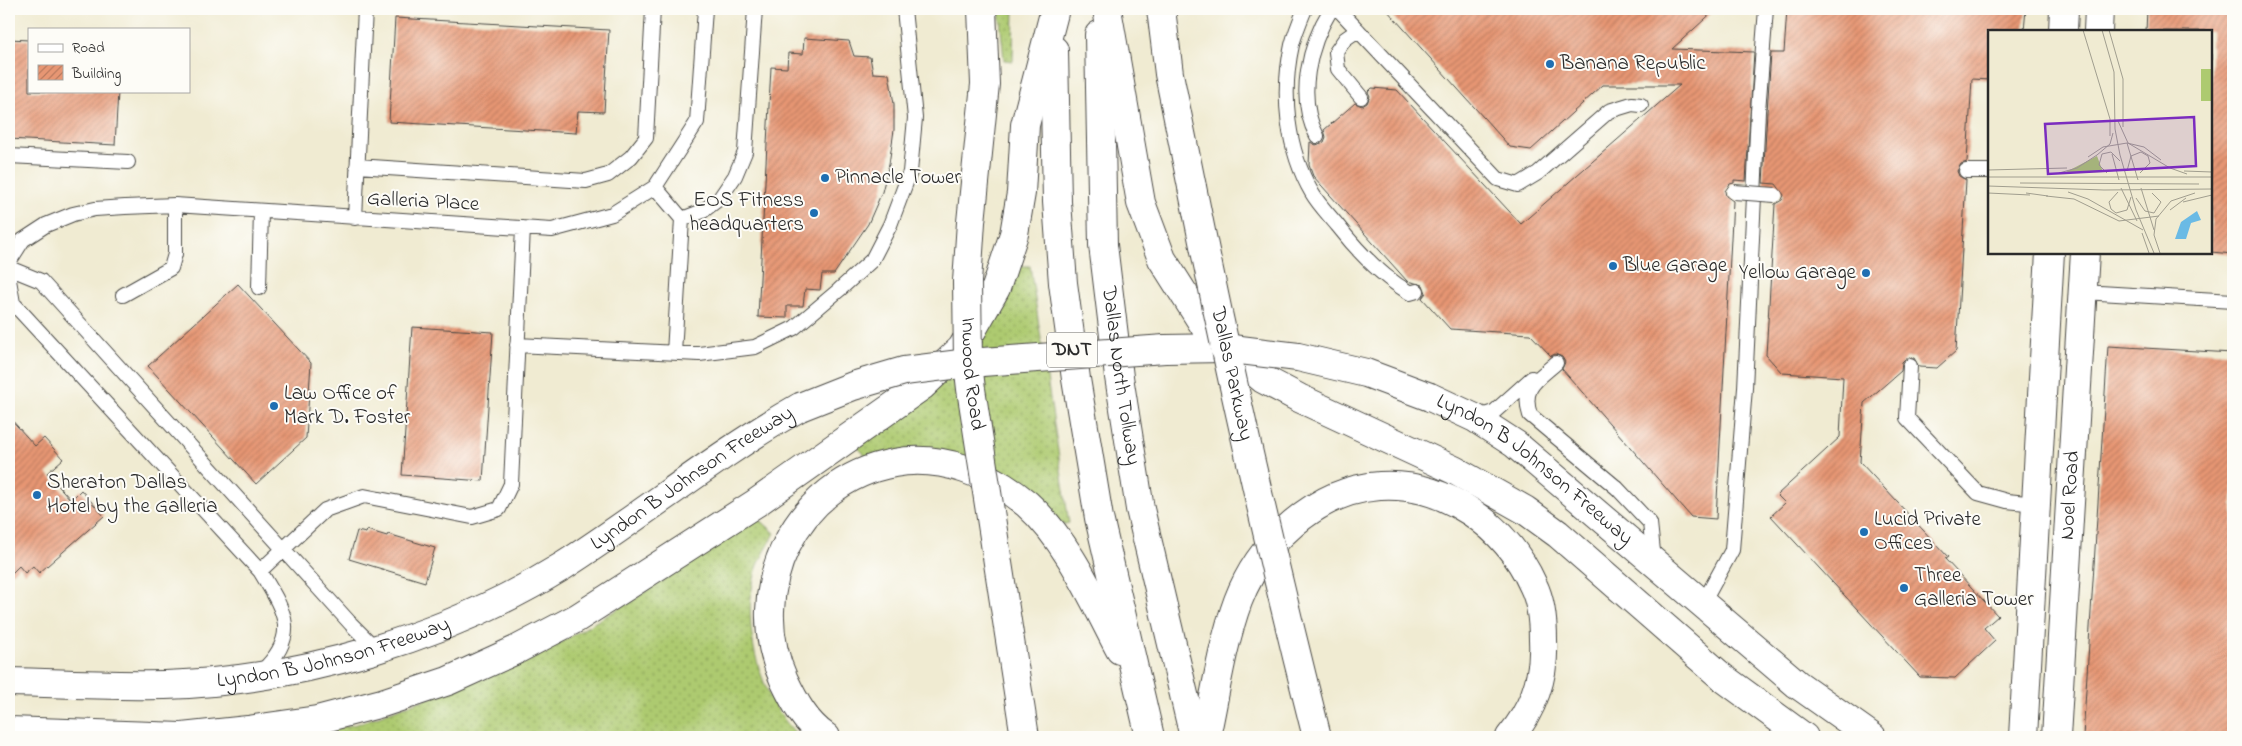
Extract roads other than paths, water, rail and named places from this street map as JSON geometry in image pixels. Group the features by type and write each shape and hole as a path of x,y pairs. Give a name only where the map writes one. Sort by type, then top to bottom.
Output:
{"main road":[{"name":"Inwood Road","path":"982,9 986,59 968,268 968,363 1025,737"},
{"name":"Dallas North Tollway","path":"1098,9 1103,245 1119,377 1140,509 1194,737"},
{"path":"1107,9 1141,203 1162,260 1205,327 1227,349 1263,379 1299,398 1454,470 1525,510 1558,534 1722,677 1804,737"},
{"name":"Dallas Parkway","path":"1161,9 1169,74 1224,348 1264,525 1317,737"},
{"path":"2063,30 2064,9"},
{"path":"2098,30 2100,9"},
{"name":"Dallas North Tollway","path":"1054,11 1057,202 1063,283 1076,379 1099,518 1150,737"},
{"path":"9,731 182,737 317,720 382,703 448,681 525,646 577,618 756,503 922,386 962,348 996,288 1014,234 1020,193 1025,125 1054,11"},
{"name":"Noel Road","path":"2023,737 2050,254"},
{"name":"Noel Road","path":"2056,737 2085,254"},
{"name":"Lyndon B Johnson Freeway","path":"9,682 166,685 257,676 328,661 376,648 454,622 554,571 758,431 800,407 853,386 904,371 968,363 1166,349 1224,348 1298,357 1366,373 1430,397 1475,418 1514,444 1654,565 1797,684 1872,737"},
{"path":"826,737 805,717 791,695 773,648 769,624 774,574 783,550 796,526 812,507 849,480 870,470 895,463 948,463 1002,485 1028,506 1052,532 1074,566 1138,682"},
{"path":"1206,737 1238,601 1268,548 1294,522 1319,505 1349,492 1381,486 1414,488 1446,498 1472,512 1498,533 1520,559 1534,586 1543,623 1544,655 1537,692 1521,725 1510,737"},
{"path":"2036,504 2070,506"}],"lane":[{"path":"355,218 365,9"},
{"path":"357,166 586,181 608,175 631,157 646,138 653,9"},
{"name":"Galleria Place","path":"9,262 23,240 46,225 73,214 95,209 175,206 552,230 612,214 655,187 697,122 705,9"},
{"path":"682,219 703,211 720,198 735,176 745,152 755,9"},
{"path":"518,345 699,354 755,347 794,328 872,260 890,225 910,172 914,118 904,9"},
{"path":"1304,9 1292,45 1286,94 1291,137 1303,158 1312,194 1362,256 1395,284 1410,293 1417,292"},
{"path":"1317,136 1309,122 1306,99 1310,63 1320,27 1331,9"},
{"path":"1338,9 1498,179 1518,185 1538,174 1609,112 1632,104 1641,105"},
{"path":"1702,605 1732,550 1745,388 1756,111 1766,9"},
{"path":"1358,30 1346,39 1336,52 1338,69 1361,97"},
{"path":"9,156 128,162"},
{"path":"1966,170 1988,172"},
{"path":"655,187 682,219 674,353"},
{"path":"1734,192 1776,194"},
{"path":"122,295 171,268 175,254 175,206"},
{"path":"259,288 261,211"},
{"path":"260,572 285,550 324,510 364,496 472,517 499,509 511,484 523,228"},
{"path":"9,268 41,281 376,648"},
{"path":"9,280 14,303 260,572 284,616 286,635 277,657 257,676"},
{"path":"2082,292 2233,301"},
{"path":"1475,418 1494,412 1555,361 1530,387 1526,402 1530,415 1617,488 1650,523 1654,565"},
{"path":"1910,366 1907,418 1978,493 2007,501 2036,504"}],"place":[{"name":"Banana Republic","path":"1550,64"},
{"name":"Pinnacle Tower","path":"825,178"},
{"name":"EOS Fitness headquarters","path":"814,213"},
{"name":"Blue Garage","path":"1613,266"},
{"name":"Yellow Garage","path":"1866,273"},
{"name":"Law Office of Mark D. Foster","path":"274,406"},
{"name":"Sheraton Dallas Hotel by the Galleria","path":"37,495"},
{"name":"Lucid Private Offices","path":"1864,532"},
{"name":"Three Galleria Tower","path":"1904,588"}]}
